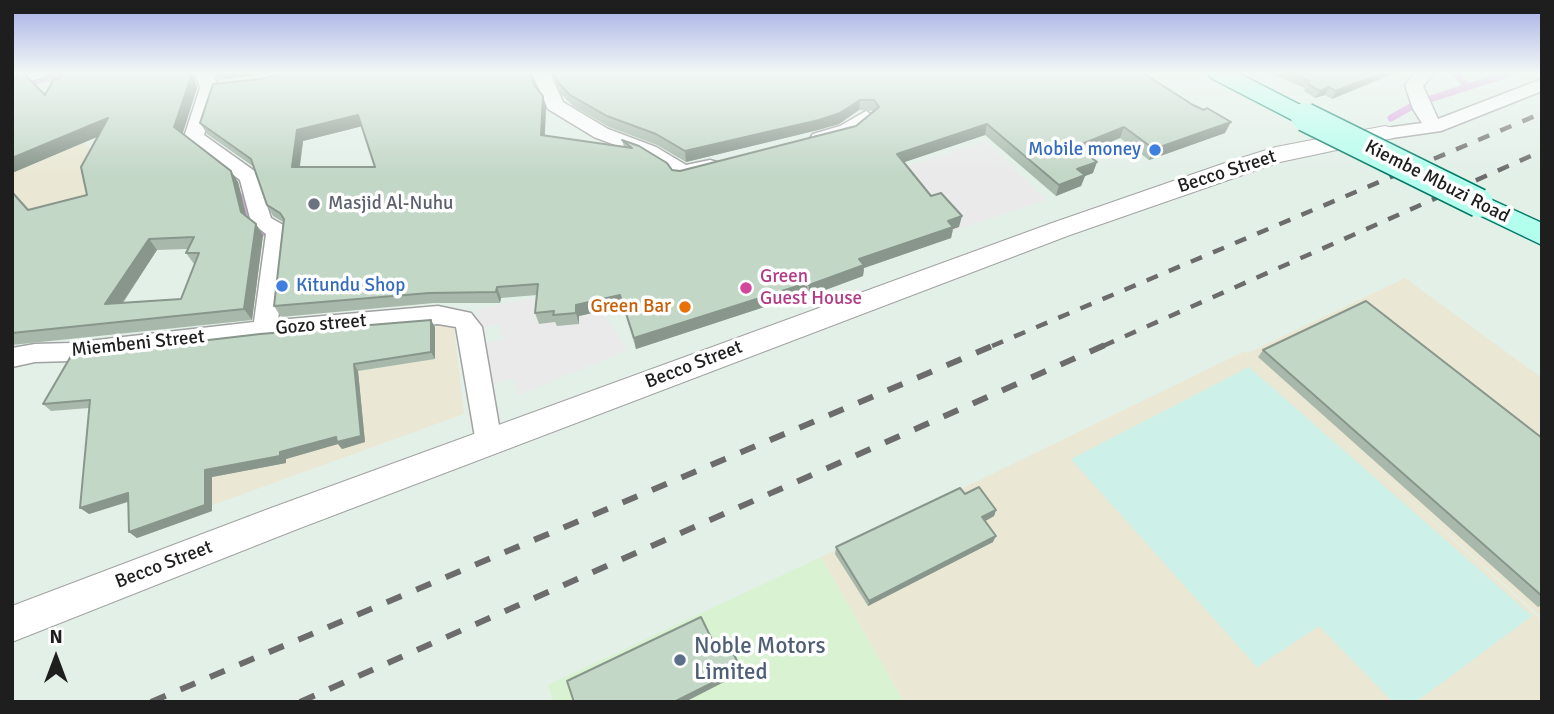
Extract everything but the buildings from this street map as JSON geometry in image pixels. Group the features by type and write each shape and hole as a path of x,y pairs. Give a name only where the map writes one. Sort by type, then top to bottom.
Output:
{"main road":[{"name":"Kiembe Mbuzi Road","path":"1284,106 1542,235"}],"street":[{"name":"Gozo street","path":"205,106 194,137 226,157 249,177 262,222 277,231 265,330 438,315 463,318 470,327 489,443"},
{"path":"559,106 564,112 601,133 649,151 677,167 681,173 733,160"},
{"path":"1421,106 1434,127"},
{"path":"1385,134 1434,127 1486,106"},
{"path":"801,142 846,130 866,117"},
{"name":"Becco Street","path":"12,624 828,315 1234,168 1276,155 1385,134"},
{"name":"Miembeni Street","path":"12,358 35,353 71,352 265,330"}],"shaded area":[{"path":"51,106 108,168 190,172 12,230 12,107"},
{"path":"986,141 1046,200 950,232 902,168"},
{"path":"1405,278 1542,378 1542,618 1348,444 1542,620 1542,702 904,702 821,557 1245,351 1248,353"},
{"path":"574,290 595,302 628,350 519,395 513,378 488,386 476,346 504,338 499,324 475,330 478,309"},
{"path":"437,323 454,327 464,414 199,510 257,341"},
{"path":"1249,367 1532,616 1416,702 1393,702 1319,626 1257,667 1071,459"},
{"path":"821,557 904,702 553,702 548,685"}],"waterway":[{"path":"1391,118 1412,106"},
{"path":"244,196 251,221 257,230 272,236"}],"railway":[{"path":"992,346 1542,113"},
{"path":"1103,346 1542,151"},
{"path":"151,702 997,344"},
{"path":"300,702 1107,344"}],"place":[{"name":"Mobile money","path":"1155,150"},
{"name":"Masjid Al-Nuhu","path":"314,204"},
{"name":"Kitundu Shop","path":"282,286"},
{"name":"Green Guest House","path":"746,288"},
{"name":"Green Bar","path":"685,307"},
{"name":"Noble Motors Limited","path":"680,660"}]}
